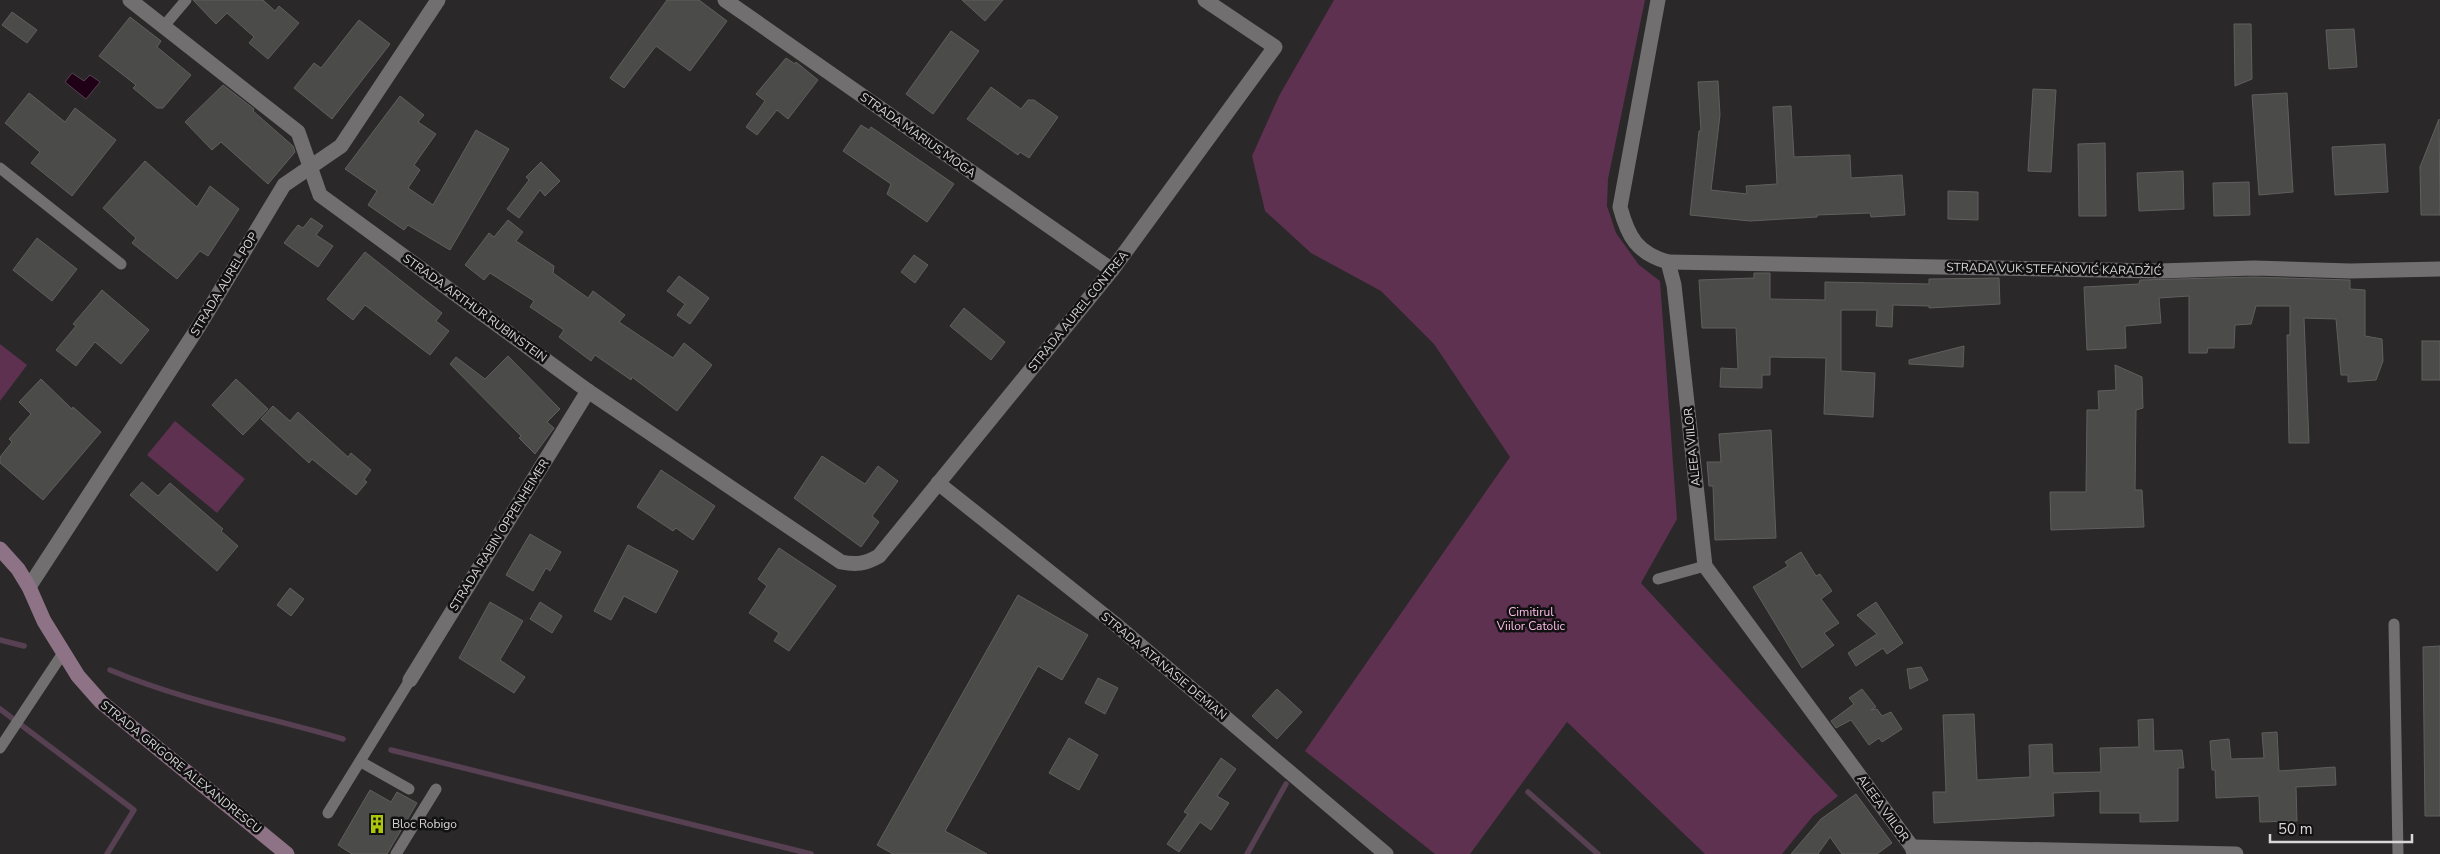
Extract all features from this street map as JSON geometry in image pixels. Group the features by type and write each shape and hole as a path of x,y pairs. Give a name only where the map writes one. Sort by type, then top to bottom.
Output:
{"street":[{"name":"STRADA ARTHUR RUBINSTEIN","path":"130,0 298,132 320,195 588,391 841,562 856,565 868,563"},
{"name":"STRADA AUREL POP","path":"29,587 200,326 284,185 341,146 438,0"},
{"name":"STRADA MARIUS MOGA","path":"724,0 1112,270"},
{"name":"STRADA AUREL CONTREA","path":"868,563 879,556 1112,270 1274,47 1204,0"},
{"path":"1658,0 1620,207 1626,229 1636,244 1645,254 1668,262"},
{"name":"STRADA VUK STEFANOVIĆ KARADŽIĆ","path":"1668,262 2159,271 2254,268 2350,271 2440,268"},
{"name":"ALEEA VIILOR","path":"1668,262 1674,285 1705,566 1913,851"},
{"name":"STRADA RABIN OPPENHEIMER","path":"410,680 588,391"},
{"name":"STRADA ATANASIE DEMIAN","path":"938,483 1114,623 1386,854"},
{"name":"STRADA GRIGORE ALEXANDRESCU","path":"0,548 18,569 29,587 44,621 78,676 101,702 287,854"},
{"path":"1913,851 2236,854"}],"lane":[{"path":"164,26 186,0"},
{"path":"0,168 121,264"},
{"path":"1658,579 1705,566"},
{"path":"2394,624 2398,854"},
{"path":"3,743 63,653"},
{"path":"328,813 362,762 410,680"},
{"path":"362,762 409,789"},
{"path":"396,854 436,789"}],"green space":[{"name":"Cimitirul Viilor Catolic","path":"1334,0 1645,0 1608,179 1607,206 1616,233 1639,265 1660,281 1677,519 1641,583 1838,796 1813,816 1782,854 1705,854 1567,722 1470,854 1435,854 1305,751 1510,457 1434,344 1381,291 1311,253 1265,211 1252,156 1279,96"},
{"path":"0,344 27,365 0,401"},
{"path":"175,421 245,479 217,513 147,455"}],"shaded area":[{"path":"72,73 84,81 90,75 100,82 86,99 65,82"}],"building":[{"path":"193,0 263,0 275,11 279,6 299,23 268,59 249,43 254,37 227,13 216,24"},
{"path":"667,0 699,0 727,21 690,71 656,46 624,88 610,78"},
{"path":"962,0 1003,0 985,21"},
{"path":"12,12 37,30 27,43 2,25"},
{"path":"130,17 161,41 157,47 191,75 163,108 157,108 133,88 136,85 99,56"},
{"path":"359,20 390,44 332,119 294,88 314,63 321,68"},
{"path":"2234,24 2251,24 2252,79 2235,86"},
{"path":"2354,29 2357,67 2329,69 2326,30"},
{"path":"951,31 979,51 933,114 906,94"},
{"path":"786,58 795,64 796,62 818,80 788,119 777,110 757,135 746,127 765,101 756,94"},
{"path":"1718,81 1720,115 1711,190 1747,194 1746,186 1777,184 1773,107 1791,106 1794,157 1850,155 1851,178 1902,175 1905,215 1871,217 1870,213 1817,215 1817,217 1750,221 1690,215 1699,131 1701,131 1698,82"},
{"path":"223,85 254,109 253,111 293,146 295,152 268,184 221,142 212,150 185,122"},
{"path":"991,87 1021,109 1028,100 1034,100 1058,117 1029,158 1020,152 1018,155 967,119"},
{"path":"2033,89 2056,90 2051,172 2028,171"},
{"path":"29,93 65,122 75,108 116,140 72,196 31,163 40,152 5,123"},
{"path":"2287,93 2293,192 2259,195 2252,95"},
{"path":"400,96 424,115 418,122 436,134 414,165 420,170 408,188 433,205 476,130 509,149 450,250 408,225 404,230 368,205 377,191 345,169"},
{"path":"2439,119 2440,215 2421,215 2420,167"},
{"path":"861,125 869,130 871,127 954,184 927,222 887,194 891,184 843,151"},
{"path":"2105,143 2106,216 2079,216 2078,144"},
{"path":"2385,144 2388,192 2335,195 2332,147"},
{"path":"145,161 197,207 210,186 239,209 208,256 200,251 177,279 132,243 136,238 103,208"},
{"path":"541,162 560,181 545,196 540,190 519,218 507,209 529,180 526,177"},
{"path":"2183,171 2184,209 2139,211 2137,173"},
{"path":"2249,182 2250,215 2214,216 2213,183"},
{"path":"1948,191 1978,192 1978,220 1948,219"},
{"path":"311,218 323,226 316,235 333,246 318,267 284,243 298,225 303,228"},
{"path":"508,220 523,232 516,241 554,266 553,273 588,298 593,291 625,315 619,322 673,358 684,343 712,365 677,411 632,377 631,380 595,355 591,361 559,337 564,330 530,307 534,301 490,273 484,280 465,265 489,233 494,237"},
{"path":"37,238 77,269 52,301 13,270"},
{"path":"365,252 442,313 436,321 449,331 430,355 365,305 353,320 327,299"},
{"path":"914,255 928,265 915,283 901,272"},
{"path":"1754,273 1770,273 1770,299 1825,300 1825,282 1929,284 1929,279 1999,278 2000,304 1929,308 1929,306 1893,305 1892,327 1876,326 1877,310 1841,310 1841,371 1875,373 1873,417 1824,414 1826,358 1770,357 1770,375 1762,375 1762,388 1720,387 1721,368 1738,369 1736,328 1702,328 1699,280 1754,278"},
{"path":"679,276 709,298 690,324 677,315 685,304 667,291"},
{"path":"2254,277 2350,280 2350,289 2365,290 2365,336 2382,339 2383,361 2376,380 2348,382 2348,375 2341,375 2336,319 2304,318 2309,443 2289,443 2287,335 2290,335 2290,306 2256,306 2251,324 2235,325 2234,348 2208,348 2207,353 2189,353 2189,296 2159,298 2161,323 2125,326 2126,348 2087,350 2084,287 2139,284 2140,280"},
{"path":"102,290 149,330 121,364 95,342 76,366 56,350 76,326 73,324"},
{"path":"964,308 1005,342 991,360 950,326"},
{"path":"2422,341 2440,341 2440,380 2422,380"},
{"path":"1964,346 1963,367 1909,364 1909,360"},
{"path":"508,356 560,409 547,422 554,428 535,454 519,438 521,436 450,364 456,357 485,379"},
{"path":"2115,365 2142,377 2143,408 2136,410 2135,490 2142,490 2144,527 2051,530 2050,492 2086,492 2087,410 2099,410 2098,391 2116,390"},
{"path":"41,379 72,409 73,407 101,432 43,500 0,463 0,457 12,442 9,439 31,414 19,402"},
{"path":"236,379 268,409 243,435 212,405"},
{"path":"273,406 290,421 298,412 348,457 351,453 371,470 364,480 367,482 356,495 312,459 309,463 261,419"},
{"path":"1771,430 1776,538 1715,540 1713,486 1709,486 1707,462 1721,462 1719,434"},
{"path":"822,456 865,484 878,466 898,481 872,516 879,522 861,547 794,498"},
{"path":"661,470 715,506 693,540 676,528 673,531 637,507"},
{"path":"142,482 158,496 170,483 223,529 221,531 238,546 217,571 130,495"},
{"path":"530,534 561,552 550,571 546,568 533,591 506,575"},
{"path":"628,545 678,571 656,613 624,596 611,620 594,611"},
{"path":"779,548 836,586 789,651 774,641 779,633 749,613 767,586 758,579"},
{"path":"1801,552 1816,576 1820,574 1832,591 1821,599 1839,623 1824,633 1834,645 1802,668 1753,587 1788,566 1785,562"},
{"path":"290,588 304,599 291,616 277,605"},
{"path":"1018,595 1088,635 1062,680 1038,666 945,831 987,854 893,854 877,845"},
{"path":"490,602 523,621 500,660 525,677 514,693 459,658"},
{"path":"540,602 562,616 552,633 530,619"},
{"path":"1876,602 1903,643 1887,654 1883,648 1856,666 1848,653 1877,634 1857,615"},
{"path":"2440,646 2440,816 2425,816 2423,647"},
{"path":"1921,667 1928,680 1910,689 1907,669"},
{"path":"1098,678 1118,688 1105,714 1085,703"},
{"path":"1277,689 1302,712 1277,739 1252,716"},
{"path":"1862,689 1876,707 1871,710 1877,709 1882,716 1891,712 1902,729 1882,742 1879,738 1869,745 1851,720 1836,728 1831,721 1854,704 1849,698"},
{"path":"1974,714 1977,780 2030,777 2029,745 2052,744 2053,773 2101,772 2100,748 2139,747 2138,720 2153,719 2154,751 2182,750 2184,768 2178,768 2178,821 2140,822 2140,813 2100,813 2100,791 2053,793 2054,816 1934,823 1933,792 1946,792 1943,715"},
{"path":"2277,732 2279,771 2335,767 2336,785 2296,787 2297,821 2260,822 2259,796 2216,798 2215,770 2212,770 2210,741 2229,739 2231,759 2264,758 2262,733"},
{"path":"1069,738 1098,755 1079,790 1049,773"},
{"path":"1221,758 1236,769 1217,796 1229,803 1211,830 1200,822 1179,852 1167,844 1188,814 1184,812"},
{"name":"Bloc Robigo","path":"370,790 391,802 397,792 417,803 387,854 352,854 338,845"},
{"path":"1856,794 1892,843 1877,854 1842,854 1830,837 1818,854 1791,854 1821,819"}],"waterway":[{"path":"0,640 24,646"},
{"path":"110,670 197,700 343,739"},
{"path":"0,709 134,810 107,854"},
{"path":"391,750 811,854"},
{"path":"1247,854 1286,784"},
{"path":"1528,792 1598,854"}],"place":[{"name":"Bloc Robigo","path":"377,824"}]}
